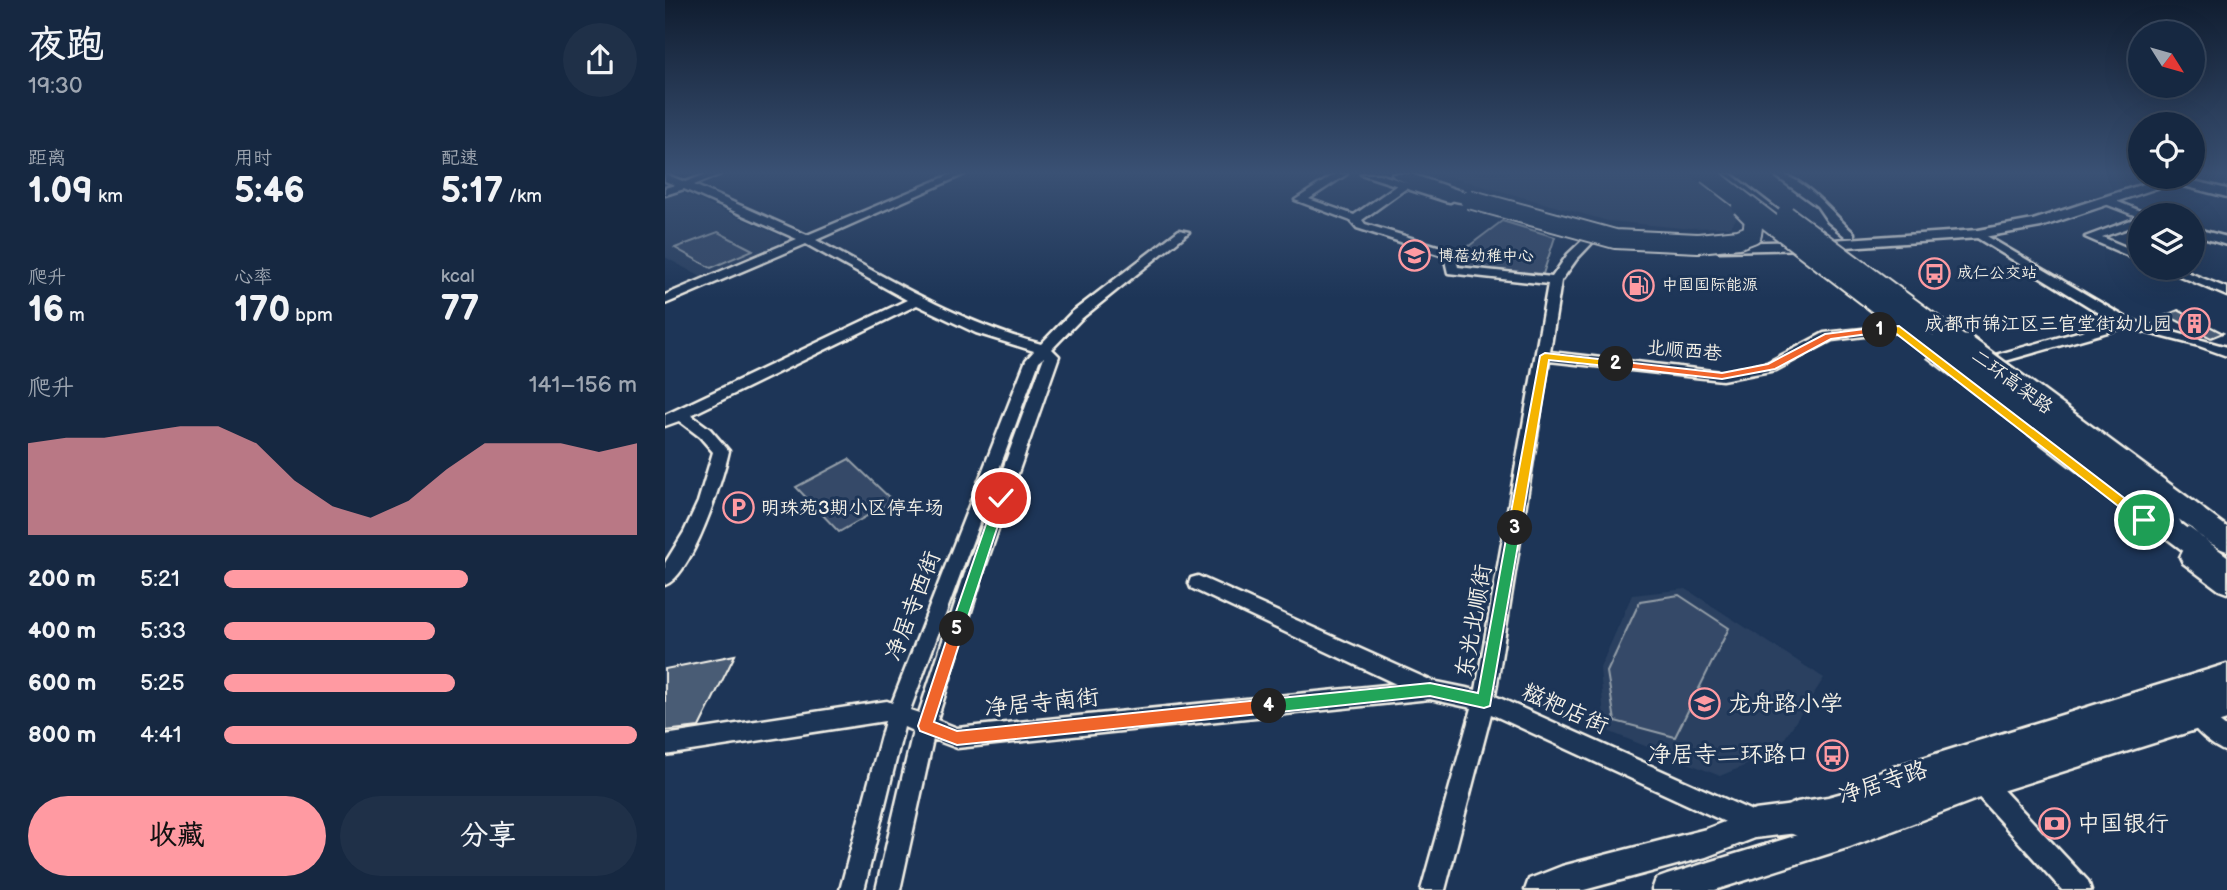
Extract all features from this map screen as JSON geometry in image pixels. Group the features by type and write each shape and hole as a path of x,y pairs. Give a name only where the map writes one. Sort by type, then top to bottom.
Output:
{"highway":[{"path":"1529,216 1615,239 1697,243 1739,239 1752,234 1754,219 1750,216"},
{"name":"二环高架路","path":"1762,216 2227,570"},
{"name":"二环高架路","path":"1786,216 2227,541"},
{"path":"1797,819 1828,814 2027,757 2227,688"}],"main road":[{"path":"1516,216 1590,239 1619,245 1680,248 1978,234 2036,224 2062,216"},
{"path":"1543,216 1625,234 1799,241 1850,234 1968,228 2032,216"},
{"path":"1761,216 1978,364 2227,553"},
{"path":"1770,216 1896,328 2227,584"},
{"name":"净居寺路","path":"1540,890 1562,881 1706,844 1755,824 1797,819 1830,800 2227,675"},
{"name":"净居寺路","path":"1667,890 1850,833 1982,784 2227,708"}],"street":[{"path":"752,216 806,240 915,301 1006,341 1044,349 1052,356 975,570 925,726 888,890"},
{"path":"665,300 863,216"},
{"path":"1345,216 1355,219 1361,226 1450,254 1452,270 1555,281 1572,257 1590,239"},
{"path":"1355,219 1359,216"},
{"path":"1829,216 1850,234"},
{"path":"2128,224 2091,237 2128,252"},
{"name":"净居寺西街","path":"852,890 887,748 898,715 1033,360 1085,308 1183,232"},
{"path":"1978,234 2125,323 2204,343 2227,352"},
{"path":"2205,235 2227,241"},
{"path":"2197,280 2227,292"},
{"name":"东光北顺街","path":"1433,890 1484,701 1545,356 1555,281"},
{"path":"672,417 915,301"},
{"path":"1978,364 2125,323"},
{"name":"北顺西巷","path":"1545,356 1722,376 1771,367 1829,336 1896,328"},
{"path":"665,578 678,561 705,509 716,479 721,451 705,433 672,417"},
{"name":"糍粑店街","path":"1198,583 1430,690 1484,701 1755,824"},
{"name":"净居寺南街","path":"665,745 887,711 957,738 1430,690"},
{"path":"2198,717 2227,742"},
{"path":"1982,784 2079,890"}],"shaded area":[{"path":"665,216 734,216 781,236 780,243 701,277 665,257"},
{"path":"1588,216 1739,216 1730,227 1683,228 1608,221"},
{"path":"1502,221 1555,237 1543,274 1456,267 1461,252"},
{"path":"718,232 753,250 711,268 675,248"},
{"path":"849,459 893,501 839,532 796,487"},
{"name":"龙舟路小学","path":"1686,589 1824,678 1775,753 1720,776 1605,730 1600,668 1632,595"},
{"path":"1679,595 1729,628 1675,737 1615,721 1607,672 1640,601"}],"building":[{"name":"成都市锦江区三官堂街幼儿园","path":"2178,310 2223,333 2211,338 2166,315"},
{"path":"735,655 699,727 665,731 665,669"}],"place":[{"name":"博蓓幼稚中心","path":"1415,256"},
{"name":"成仁公交站","path":"1934,273"},
{"name":"中国国际能源","path":"1639,285"},
{"name":"成都市锦江区三官堂街幼儿园","path":"2195,324"},
{"name":"明珠苑3期小区停车场","path":"738,508"},
{"name":"龙舟路小学","path":"1705,704"},
{"name":"净居寺二环路口","path":"1832,755"},
{"name":"中国银行","path":"2054,824"}],"route":[{"path":"1001,498 925,726 957,738 1430,690 1484,701 1545,356 1722,376 1771,367 1829,336 1896,328 2144,520"}]}
